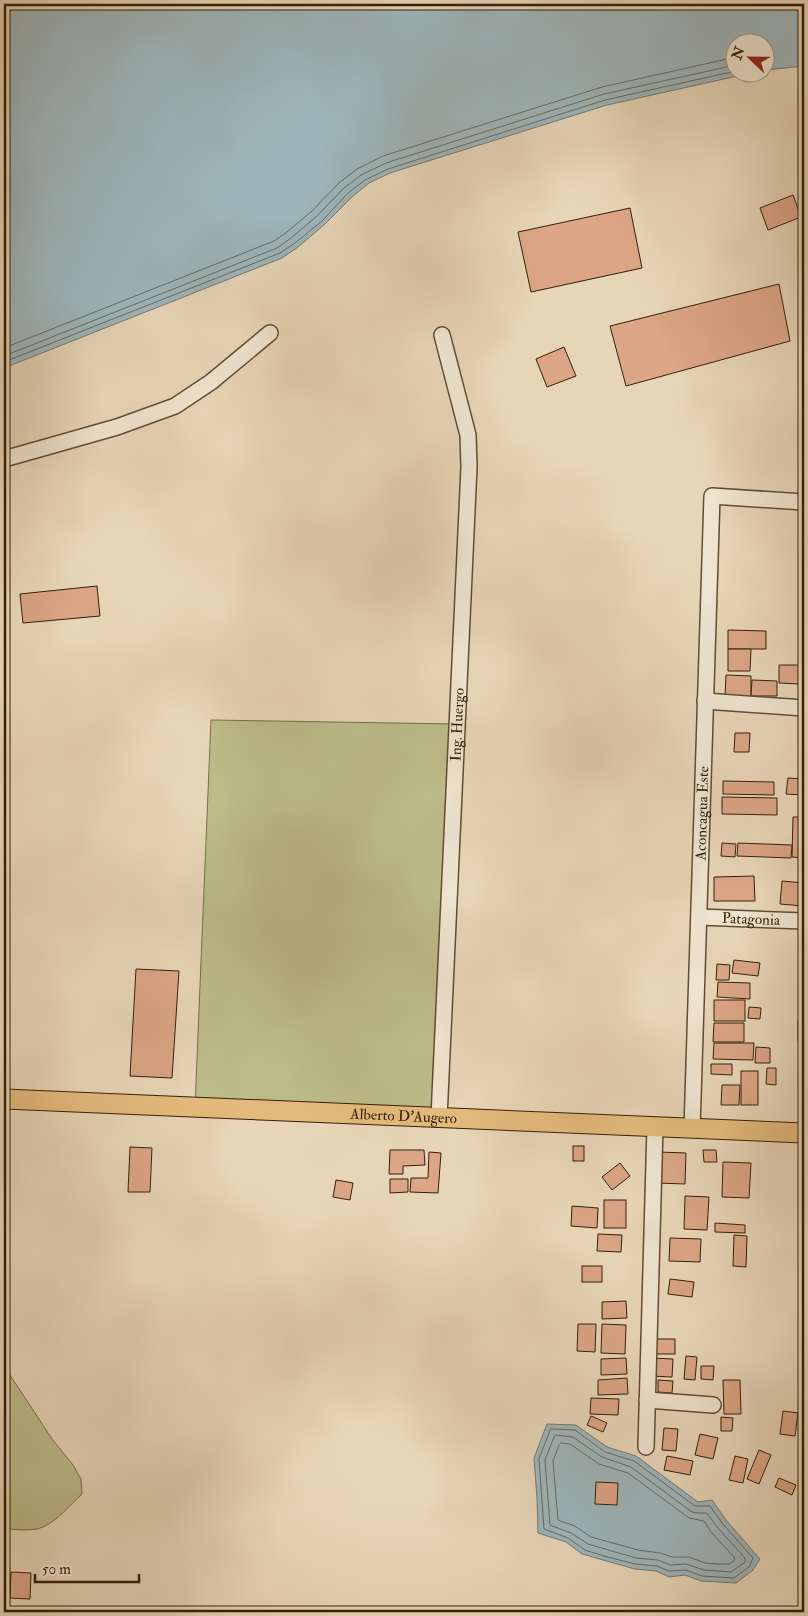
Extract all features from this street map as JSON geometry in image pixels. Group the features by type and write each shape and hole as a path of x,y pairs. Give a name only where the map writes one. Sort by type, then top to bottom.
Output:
{"main road":[{"name":"Alberto D'Augero","path":"4,1099 804,1133"}],"street":[{"path":"4,460 117,428 175,406 211,382 270,333"},
{"name":"Ing. Huergo","path":"439,1118 469,467 468,435 442,335"},
{"name":"Aconcagua Este","path":"692,1129 712,496 804,502"},
{"path":"705,701 804,708"},
{"name":"Patagonia","path":"698,917 804,921"},
{"path":"646,1447 655,1127"},
{"path":"648,1400 713,1405"}],"shaded area":[{"path":"211,720 457,724 439,1118 195,1107"},
{"path":"4,1366 81,1479 82,1494 53,1521 39,1529 4,1529"}],"water":[{"path":"4,4 804,4 804,66 776,69 776,32 726,32 726,79 607,105 390,173 369,183 325,224 282,258 4,368"},
{"path":"547,1424 576,1425 607,1447 636,1456 698,1502 712,1500 726,1520 760,1559 753,1570 736,1583 701,1581 685,1575 669,1577 656,1571 635,1569 582,1554 566,1542 538,1533 534,1458"}],"building":[{"path":"793,195 801,217 768,230 760,208"},
{"path":"630,208 642,268 531,292 518,232"},
{"path":"779,284 790,341 626,386 610,326"},
{"path":"564,347 576,376 547,387 536,359"},
{"path":"97,586 100,616 23,623 20,594"},
{"path":"728,630 766,631 766,649 728,649"},
{"path":"728,649 751,649 750,671 728,671"},
{"path":"779,665 801,665 800,684 779,683"},
{"path":"726,675 751,676 751,697 725,696"},
{"path":"752,680 777,681 777,696 751,696"},
{"path":"735,733 750,733 749,752 734,752"},
{"path":"788,778 804,779 804,795 786,794"},
{"path":"723,781 774,782 774,795 723,794"},
{"path":"722,797 777,798 777,815 722,814"},
{"path":"793,817 804,817 803,858 792,857"},
{"path":"722,843 736,844 735,857 721,856"},
{"path":"738,843 792,845 791,858 737,856"},
{"path":"754,876 755,901 714,901 714,877"},
{"path":"782,881 804,883 803,906 780,904"},
{"path":"734,960 760,963 758,976 732,973"},
{"path":"717,964 730,965 729,980 716,980"},
{"path":"136,969 179,971 172,1078 130,1076"},
{"path":"718,982 750,983 750,999 717,997"},
{"path":"714,1000 745,1000 745,1021 714,1021"},
{"path":"749,1007 761,1008 760,1019 748,1018"},
{"path":"798,1021 804,1021 804,1040 798,1041"},
{"path":"714,1023 744,1023 744,1042 713,1042"},
{"path":"714,1043 754,1043 753,1060 713,1059"},
{"path":"756,1047 770,1048 770,1063 755,1063"},
{"path":"711,1064 732,1064 732,1075 711,1074"},
{"path":"767,1068 776,1068 776,1085 766,1084"},
{"path":"741,1071 758,1071 758,1105 741,1105"},
{"path":"722,1085 740,1085 739,1105 721,1105"},
{"path":"573,1146 584,1146 584,1161 573,1161"},
{"path":"130,1147 152,1148 150,1192 128,1192"},
{"path":"390,1150 424,1150 425,1165 403,1166 403,1174 389,1174"},
{"path":"703,1150 716,1150 717,1162 704,1162"},
{"path":"429,1152 441,1153 438,1193 410,1192 411,1178 428,1178"},
{"path":"659,1152 686,1153 685,1184 657,1183"},
{"path":"723,1162 751,1163 749,1198 722,1197"},
{"path":"620,1163 630,1176 612,1190 602,1177"},
{"path":"390,1179 408,1179 408,1192 390,1193"},
{"path":"336,1180 353,1183 350,1200 333,1197"},
{"path":"685,1196 709,1197 707,1230 684,1229"},
{"path":"604,1200 626,1200 626,1228 604,1228"},
{"path":"572,1206 598,1208 597,1228 571,1226"},
{"path":"715,1223 745,1225 745,1233 715,1232"},
{"path":"598,1234 622,1235 621,1252 597,1251"},
{"path":"734,1235 747,1236 746,1267 733,1266"},
{"path":"670,1238 701,1239 700,1262 669,1261"},
{"path":"582,1266 602,1266 602,1282 582,1282"},
{"path":"670,1279 694,1282 692,1297 668,1294"},
{"path":"626,1301 627,1318 602,1319 602,1302"},
{"path":"578,1324 596,1324 595,1352 577,1351"},
{"path":"602,1324 626,1325 625,1354 601,1353"},
{"path":"651,1339 675,1339 675,1354 651,1354"},
{"path":"686,1356 697,1357 695,1380 684,1379"},
{"path":"626,1358 627,1374 601,1375 601,1359"},
{"path":"651,1358 673,1359 672,1377 650,1376"},
{"path":"701,1366 714,1366 713,1380 701,1379"},
{"path":"627,1378 628,1394 598,1395 598,1380"},
{"path":"658,1380 673,1381 672,1393 658,1392"},
{"path":"723,1380 740,1380 741,1414 724,1414"},
{"path":"591,1398 619,1399 618,1415 590,1414"},
{"path":"783,1411 798,1413 795,1436 780,1434"},
{"path":"591,1416 607,1423 603,1432 587,1425"},
{"path":"721,1417 733,1418 732,1431 721,1431"},
{"path":"800,1419 804,1419 804,1431 798,1430"},
{"path":"664,1428 678,1429 676,1451 662,1450"},
{"path":"700,1434 718,1438 713,1459 695,1455"},
{"path":"759,1450 771,1455 759,1484 747,1479"},
{"path":"667,1456 693,1461 690,1475 664,1470"},
{"path":"735,1456 748,1459 743,1483 729,1480"},
{"path":"779,1478 796,1485 792,1495 775,1487"},
{"path":"596,1482 618,1483 617,1505 595,1504"},
{"path":"11,1572 31,1573 30,1599 10,1598"}]}
